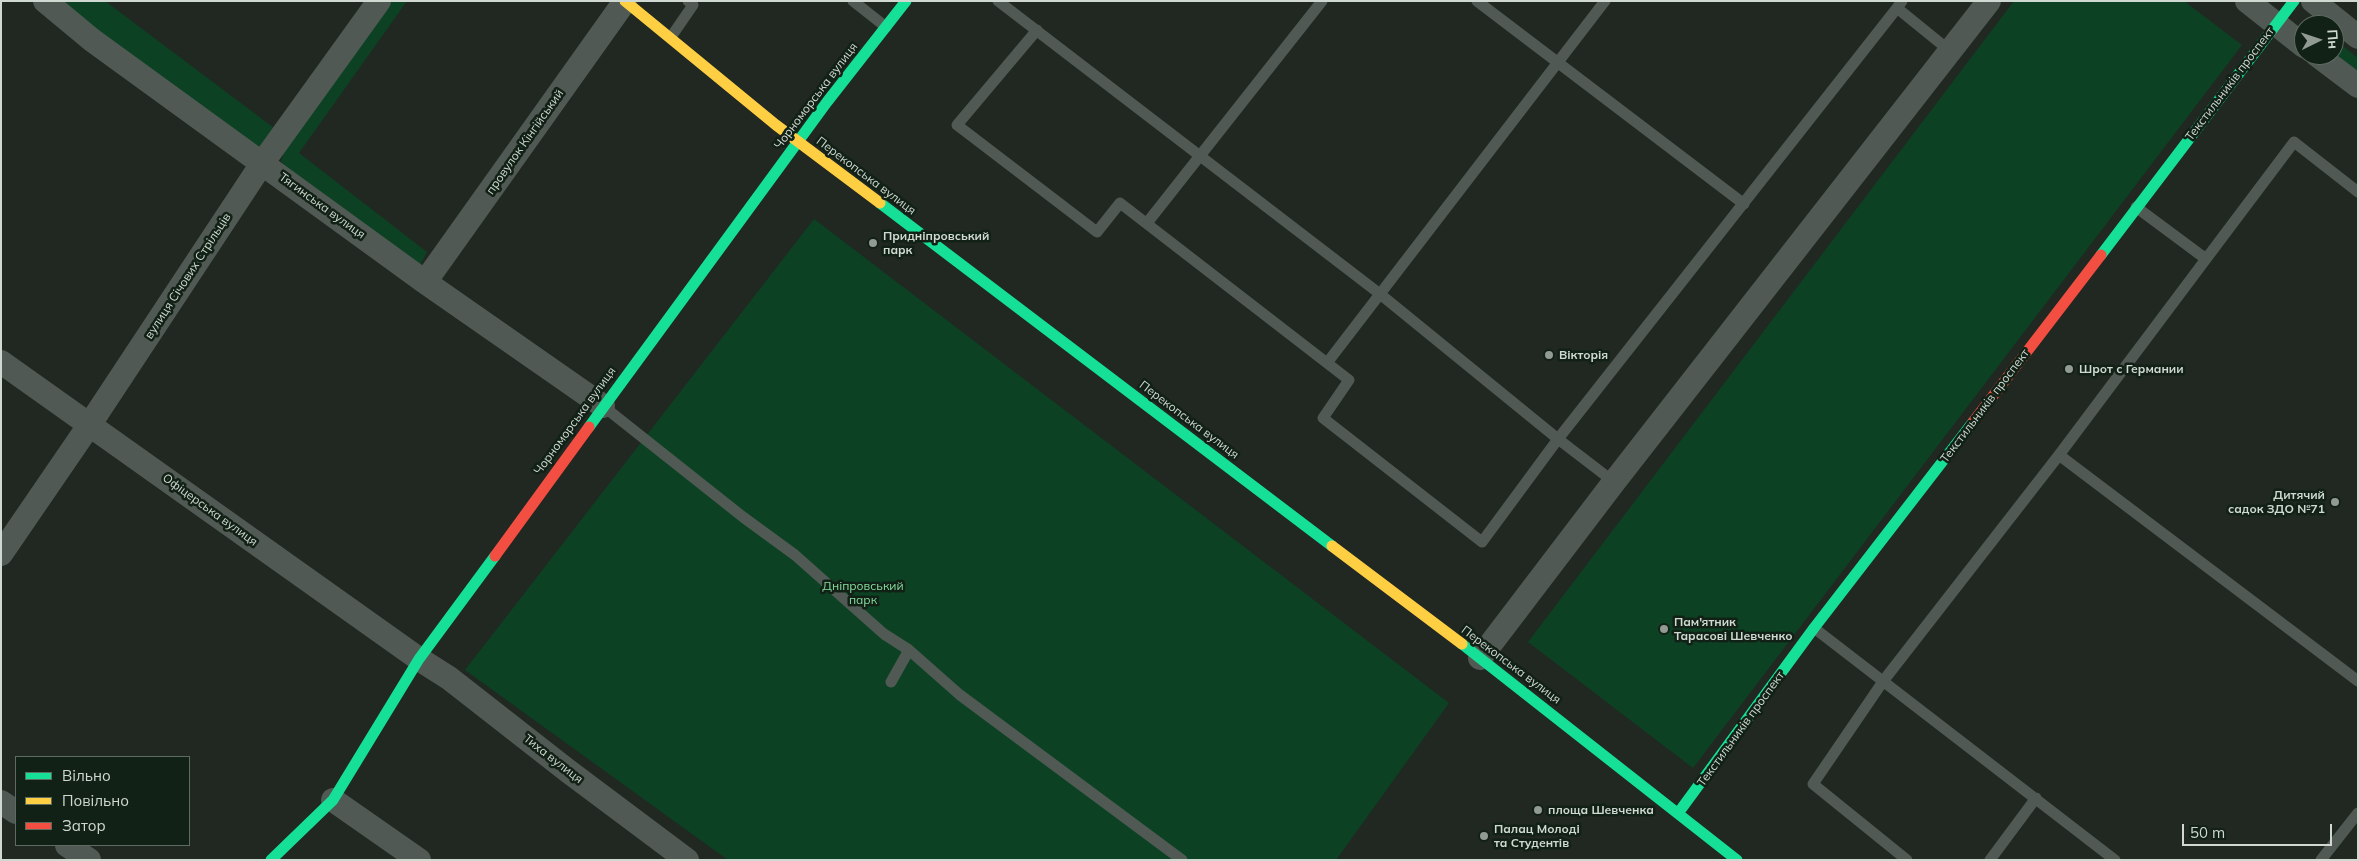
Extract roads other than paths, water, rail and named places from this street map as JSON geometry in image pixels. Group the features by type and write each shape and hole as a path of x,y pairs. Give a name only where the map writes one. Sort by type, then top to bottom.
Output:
{"street":[{"name":"Тягинська вулиця","path":"45,1 92,40 263,162 425,282 603,406"},
{"name":"вулиця Січових Стрільців","path":"1,554 90,424 263,162 379,1"},
{"name":"Перекопська вулиця","path":"625,1 798,142 1480,658 1679,812 1737,860"},
{"name":"провулок Кінгійський","path":"425,282 625,1"},
{"name":"Чорноморська вулиця","path":"271,860 333,800 418,659 798,142 906,1"},
{"path":"1480,658 1614,482 1990,1"},
{"path":"2247,1 2294,38"},
{"name":"Текстильників проспект","path":"1679,812 1814,628 1999,389 2294,1"},
{"path":"2313,1 2358,37"},
{"path":"2330,65 2358,86"},
{"name":"Офіцерська вулиця","path":"1,362 418,659"},
{"name":"Тиха вулиця","path":"418,659 449,678 568,771 687,860"},
{"path":"333,800 419,860"},
{"path":"1,802 15,811"},
{"path":"69,846 90,860"}],"lane":[{"path":"671,37 693,5 688,1"},
{"path":"853,1 886,27"},
{"path":"998,1 1380,294 1558,439 1614,482"},
{"path":"1147,223 1322,1"},
{"path":"1477,1 1744,204"},
{"path":"1327,363 1604,1"},
{"path":"1037,30 957,125 1097,232 1120,203 1349,380 1322,418 1482,542 1558,439 1900,5 1950,51"},
{"path":"1907,860 1813,784 1884,680 2060,455 2294,142 2358,192"},
{"path":"2136,207 2206,259"},
{"path":"603,406 795,556 884,634 908,650 960,694 1182,860"},
{"path":"2060,455 2358,681"},
{"path":"1814,628 1884,680 2115,860"},
{"path":"891,682 908,650"},
{"path":"1990,860 2036,798"},
{"path":"2321,860 2358,813"}],"place":[{"name":"Придніпровський парк","path":"873,243"},
{"name":"Вікторія","path":"1549,355"},
{"name":"Шрот с Германии","path":"2069,369"},
{"name":"Дитячий садок ЗДО №71","path":"2335,502"},
{"name":"Пам'ятник Тарасові Шевченко","path":"1664,629"},
{"name":"площа Шевченка","path":"1538,810"},
{"name":"Палац Молоді та Студентів","path":"1484,836"}],"park label":[{"name":"Дніпровський парк","path":"863,593"}]}
